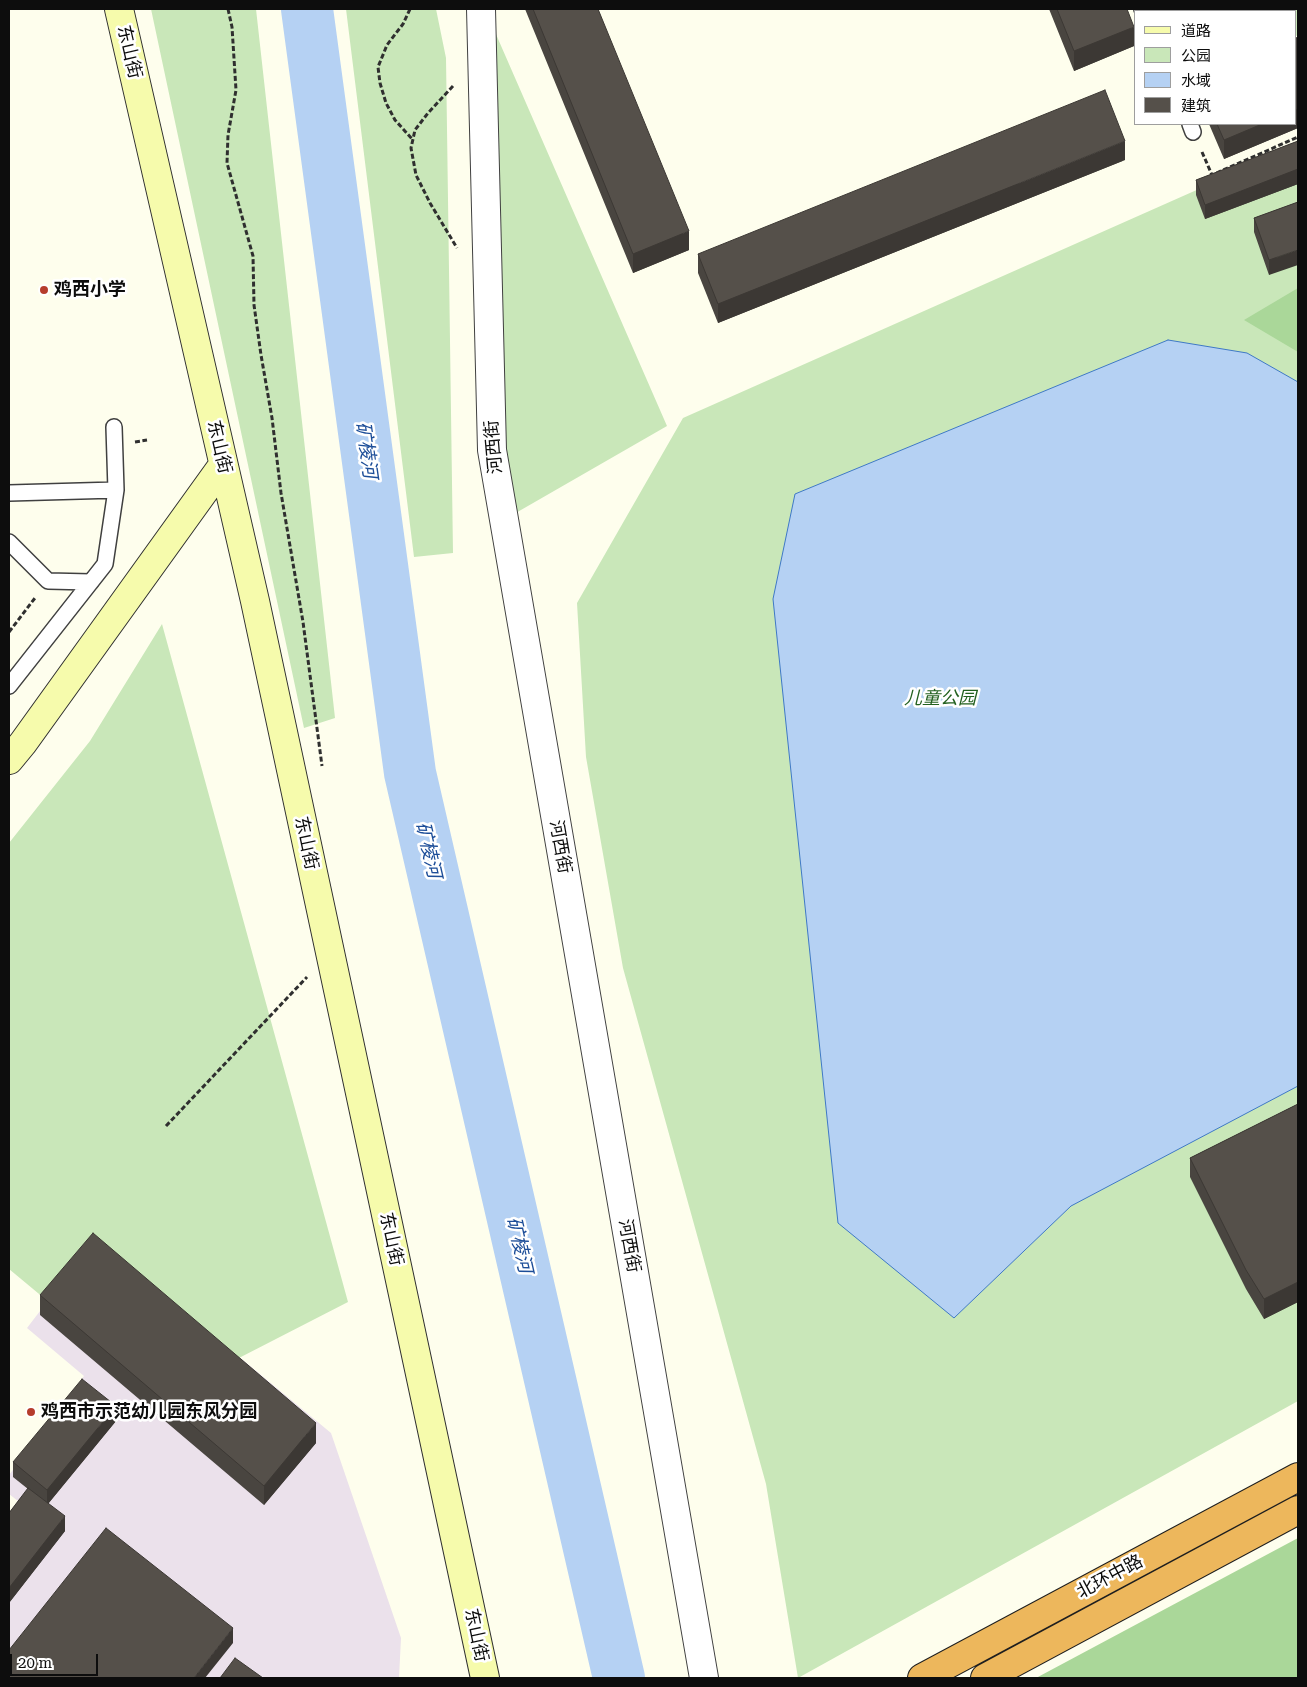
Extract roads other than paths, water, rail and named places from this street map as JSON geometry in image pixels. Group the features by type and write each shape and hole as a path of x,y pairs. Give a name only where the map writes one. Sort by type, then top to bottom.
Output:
{"highway":[{"name":"北环中路","path":"922,1678 1298,1476"},
{"name":"北环中路","path":"984,1678 1298,1510"}],"main road":[{"name":"东山街","path":"119,9 255,601 485,1678"},
{"path":"9,760 223,465"}],"street":[{"name":"河西街","path":"481,9 492,450 704,1678"}],"lane":[{"path":"9,686 105,564 116,490 114,426"},
{"path":"9,493 116,490"},
{"path":"9,542 48,581 92,582"}],"water":[{"path":"1168,340 1247,353 1298,382 1298,1086 1071,1206 954,1318 838,1223 773,599 795,494"}],"waterway":[{"name":"矿棱河","path":"307,9 410,773 619,1678"}],"place":[{"name":"鸡西小学","path":"44,290"},
{"name":"鸡西市示范幼儿园东风分园","path":"31,1412"}],"park label":[{"name":"儿童公园","path":"940,699"}]}
